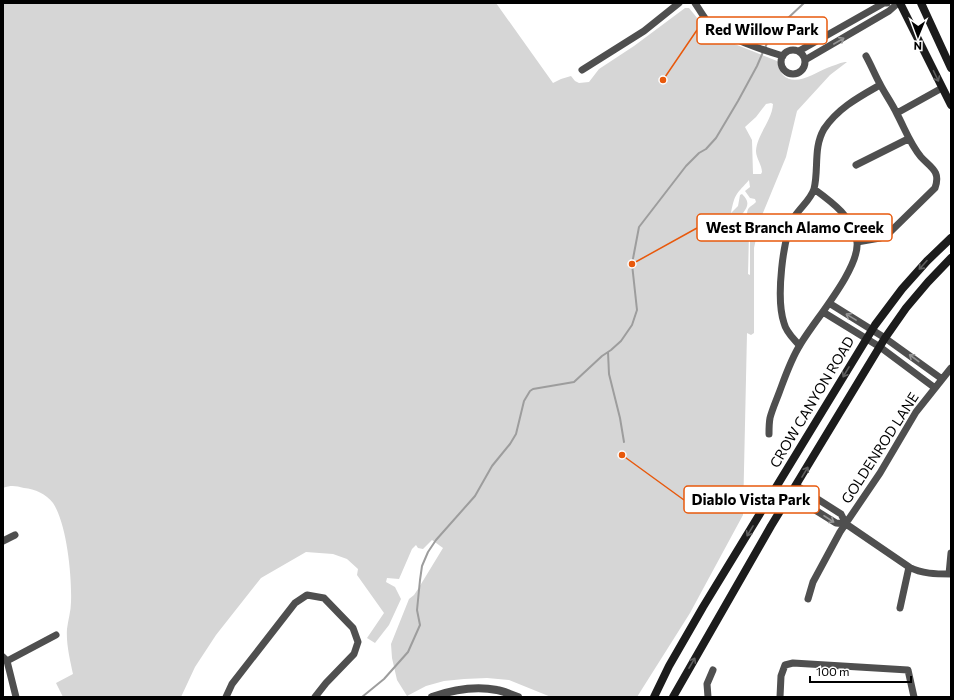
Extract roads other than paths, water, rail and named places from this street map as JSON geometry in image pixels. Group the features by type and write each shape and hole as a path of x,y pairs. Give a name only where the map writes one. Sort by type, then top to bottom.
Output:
{"main road":[{"path":"899,3 951,105"},
{"path":"921,3 951,68"},
{"name":"CROW CANYON ROAD","path":"654,697 669,666 703,607 866,339 902,289 927,261 951,238"},
{"path":"673,697 734,590 885,338 906,308 951,258"}],"street":[{"path":"582,70 644,31 679,3"},
{"path":"695,3 708,22 720,31 741,41 779,55 790,50 799,51 884,3 887,3"},
{"path":"805,60 889,12 899,3"},
{"path":"779,55 784,68 792,73 802,70 805,64 803,55 799,51"},
{"path":"857,242 880,238 887,235 935,188 938,181 937,175 933,168 916,151 908,139 897,113 880,85 866,56"},
{"path":"799,345 787,331 783,322 781,287 782,266 789,232 795,217 814,189 816,158 824,131 836,114 850,102 880,85"},
{"path":"897,113 942,88"},
{"path":"856,165 908,139"},
{"path":"769,434 770,420 799,345 823,312 850,269 856,252 857,242 852,226 844,214 830,200 814,189"},
{"path":"829,303 885,338 942,379"},
{"path":"823,312 880,347 935,388"},
{"name":"GOLDENROD LANE","path":"808,599 813,582 832,545 880,473 916,412 951,368"},
{"path":"797,486 841,514 846,524 908,567 919,572 950,574 951,553"},
{"path":"791,495 836,523 846,524"},
{"path":"3,541 15,535"},
{"path":"900,608 908,567"},
{"path":"226,697 232,684 295,603 307,595 324,598 353,628 358,642 354,654 326,683 315,697"},
{"path":"16,697 5,659 56,635"},
{"path":"780,697 781,676 785,665 793,663 908,670 914,697"},
{"path":"708,697 707,684 713,670"},
{"path":"432,697 458,690 481,689 496,694 518,697"}],"waterway":[{"path":"765,48 771,34 804,3"},
{"path":"362,697 384,679 408,652 420,625 417,610 420,580 422,566 428,552 436,540 475,496 492,466 510,444 516,434 524,401 530,391 533,389 574,382 621,341 632,325 637,310 632,264 639,227 686,166 699,153 706,149 716,138 738,101 763,52"},
{"path":"608,352 609,374 620,418 624,442"}],"place":[{"name":"Red Willow Park","path":"663,80"},
{"name":"West Branch Alamo Creek","path":"632,264"},
{"name":"Diablo Vista Park","path":"622,455"}]}
